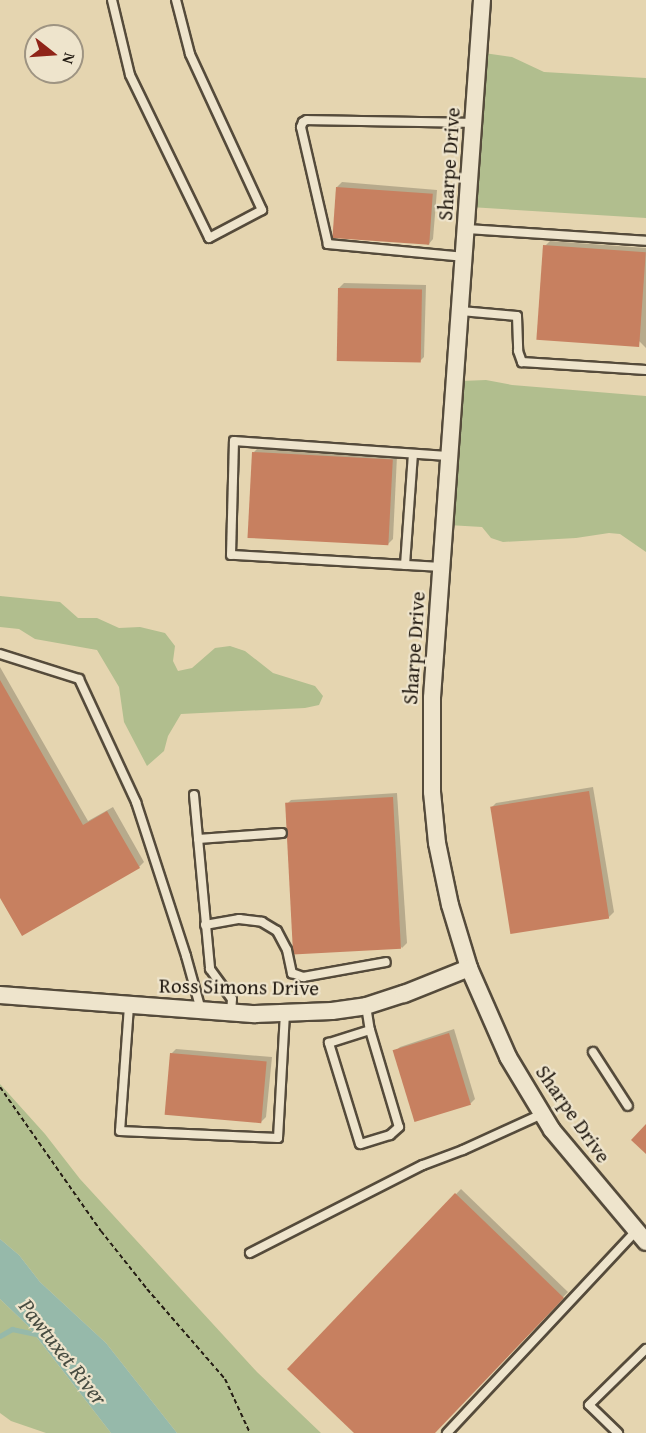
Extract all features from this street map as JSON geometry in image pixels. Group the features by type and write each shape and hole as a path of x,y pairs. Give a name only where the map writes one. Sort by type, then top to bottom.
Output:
{"street":[{"name":"Sharpe Drive","path":"482,0 432,698 432,792 443,874 470,968 499,1038 542,1114 575,1160 641,1236"},
{"name":"Ross Simons Drive","path":"0,995 129,1006 285,1014 366,1006 470,968"}],"lane":[{"path":"112,0 130,75 209,238 262,210 190,54 176,0"},
{"path":"465,257 328,244 301,127 303,122 308,120 474,123"},
{"path":"467,229 646,241"},
{"path":"461,311 517,316 518,351 522,362 646,370"},
{"path":"443,567 231,555 234,441 450,456"},
{"path":"405,565 413,454"},
{"path":"0,654 79,679 136,802 201,1010"},
{"path":"194,795 204,925 210,969 232,999 231,1012"},
{"path":"198,839 282,833"},
{"path":"204,925 239,919 262,922 277,931 287,950 292,973 303,977 386,962"},
{"path":"129,1006 120,1131 278,1138 285,1014"},
{"path":"366,1006 370,1030 399,1127 390,1136 360,1144 329,1043 370,1030"},
{"path":"593,1052 628,1106"},
{"path":"250,1252 423,1165 463,1150 542,1114"},
{"path":"447,1433 641,1236"},
{"path":"618,1433 589,1405 646,1349"}],"path":[{"path":"0,1087 101,1231 147,1289 225,1379 250,1433"}],"green space":[{"path":"484,53 512,57 544,72 646,78 646,218 470,207"},
{"path":"486,380 512,385 646,396 646,552 620,534 503,542 491,538 482,527 448,525 461,381"},
{"path":"0,596 60,602 78,618 97,618 119,628 140,627 165,633 175,646 173,661 178,671 192,668 215,648 230,646 245,651 273,673 315,686 323,696 319,705 305,708 181,714 168,736 164,751 147,766 124,722 119,687 97,650 35,639 19,629 0,627"},
{"path":"0,1084 45,1134 80,1179 257,1372 321,1433 177,1433 106,1343 40,1282 19,1255 0,1239"},
{"path":"0,1299 28,1326 111,1433 46,1433 11,1421 0,1413"}],"water":[{"name":"Pawtuxet River","path":"0,1239 19,1255 40,1282 106,1343 177,1433 111,1433 28,1326 0,1299"}],"building":[{"path":"336,187 433,194 429,245 332,238"},
{"path":"543,245 646,252 639,347 536,340"},
{"path":"338,288 422,289 421,362 337,361"},
{"path":"252,452 393,459 388,545 247,538"},
{"path":"0,680 83,825 107,811 140,868 22,936 0,898"},
{"path":"589,791 609,918 510,934 490,807"},
{"path":"393,797 401,949 293,954 285,803"},
{"path":"449,1033 471,1105 415,1122 393,1050"},
{"path":"170,1053 267,1061 261,1123 165,1115"},
{"path":"646,1124 646,1154 631,1140"},
{"path":"455,1193 564,1298 435,1433 354,1433 287,1369"}],"waterway":[{"name":"Pawtuxet River","path":"0,1336 12,1329 40,1335"}]}
